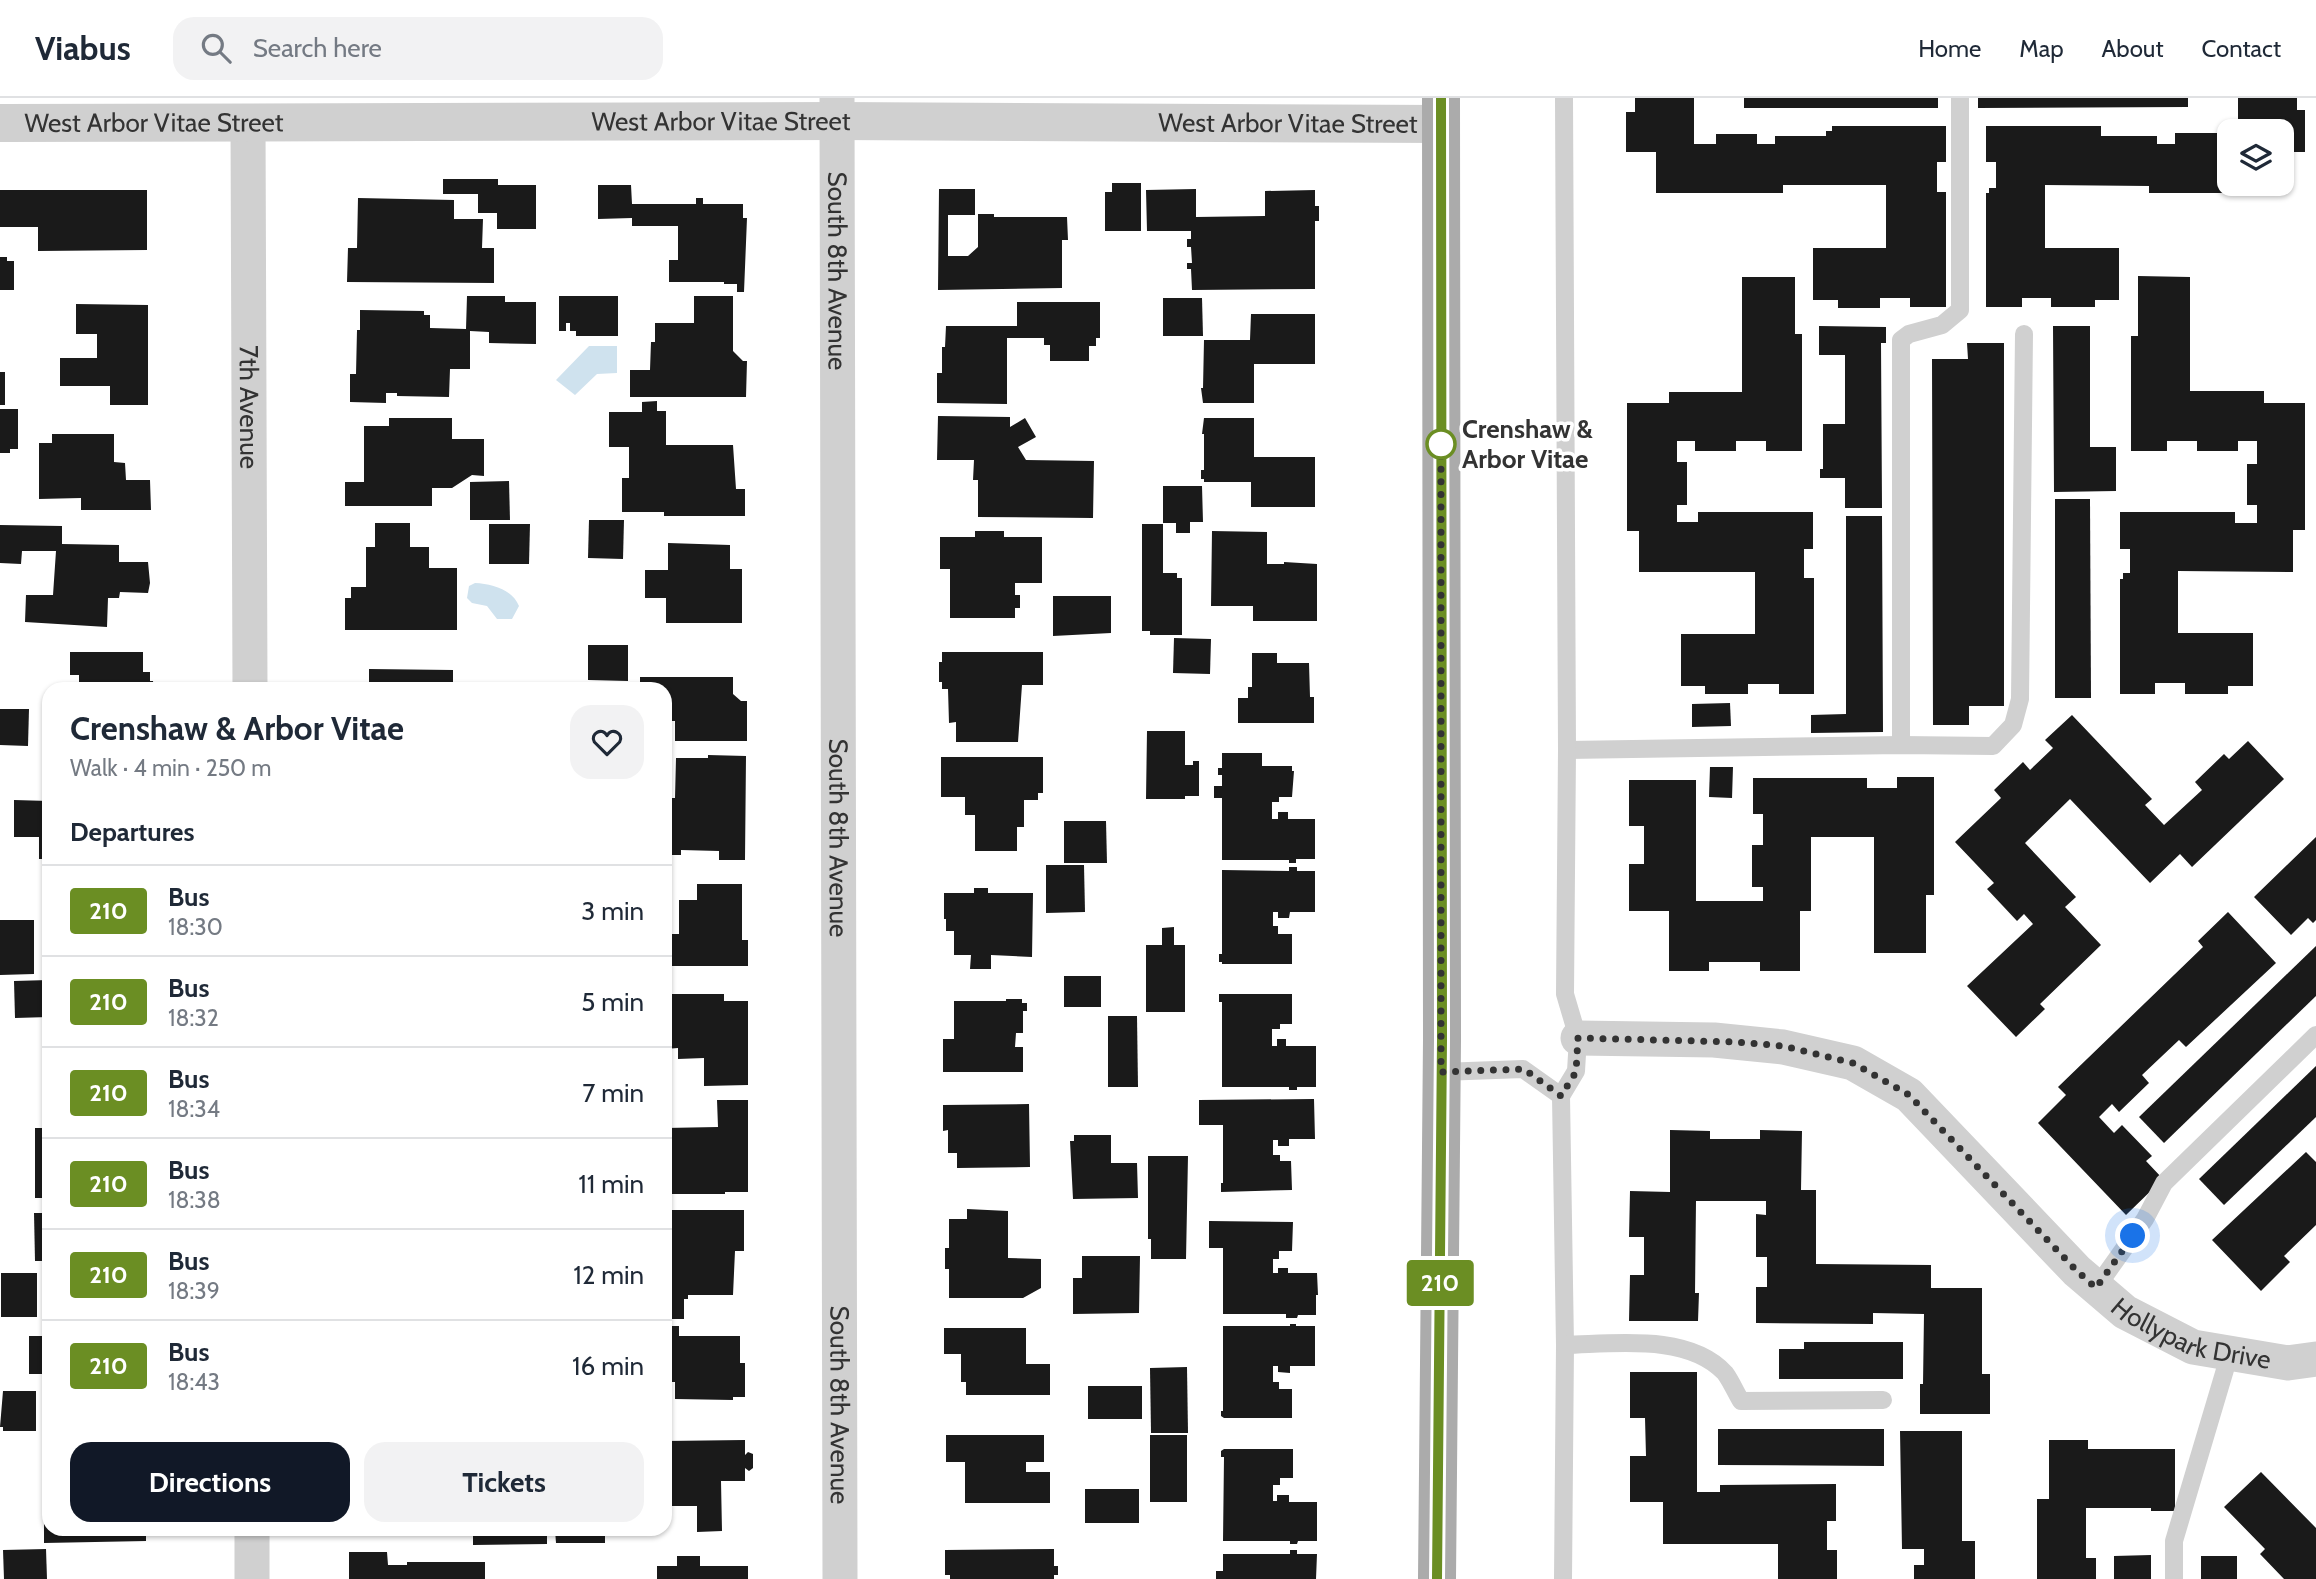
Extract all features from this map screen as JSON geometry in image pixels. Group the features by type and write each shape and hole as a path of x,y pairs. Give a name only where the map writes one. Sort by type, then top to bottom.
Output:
{"main road":[{"path":"1437,1579 1441,1072 1441,111"}],"street":[{"name":"West Arbor Vitae Street","path":"0,123 248,124 837,110 1441,111"},
{"name":"South 8th Avenue","path":"837,110 840,1579"},
{"name":"7th Avenue","path":"248,124 250,682"},
{"name":"Hollypark Drive","path":"1578,1038 1728,1041 1783,1046 1853,1063 1909,1095 2077,1271 2125,1312 2193,1347 2288,1363 2316,1359"},
{"path":"252,1536 252,1579"}],"lane":[{"path":"1563,1579 1565,1345 1561,1096 1576,1072 1578,1038 1565,994 1567,750 1564,98"},
{"path":"1901,745 1901,340 1909,334 1942,324 1960,310 1959,98"},
{"path":"1567,750 1993,746 2013,725 2020,699 2024,334"},
{"path":"2096,1288 2145,1219 2164,1183 2316,1035"},
{"path":"1441,1072 1524,1069 1561,1096"},
{"path":"1565,1345 1664,1344 1690,1351 1725,1374 1741,1401 1883,1400"},
{"path":"2174,1579 2174,1541 2230,1353"}],"water":[{"path":"589,346 617,346 617,373 597,374 575,395 556,380"},
{"path":"475,583 495,586 512,595 519,606 512,619 497,619 487,606 472,603 467,598 469,586"}],"building":[{"path":"1635,98 1694,98 1694,144 1716,144 1716,134 1757,134 1757,144 1775,144 1775,136 1826,136 1826,131 1832,131 1832,126 1946,126 1946,162 1937,162 1937,192 1946,192 1946,307 1910,307 1910,298 1880,298 1880,308 1838,308 1838,300 1813,300 1813,248 1886,248 1886,185 1783,185 1783,193 1656,193 1656,152 1626,152 1626,112 1635,112"},
{"path":"1744,98 1938,98 1938,108 1744,108"},
{"path":"1978,98 2188,98 2188,107 1978,108"},
{"path":"2238,98 2297,98 2297,110 2305,110 2305,152 2294,152 2294,119 2238,119"},
{"path":"1986,126 2101,126 2101,136 2157,136 2157,144 2175,144 2175,133 2217,133 2217,193 2149,193 2149,186 2045,185 2045,248 2119,248 2119,300 2095,300 2095,307 2051,307 2051,298 2022,298 2022,307 1986,307 1986,193 1989,193 1989,188 1996,188 1996,162 1986,162"},
{"path":"443,179 498,179 498,185 536,185 536,229 497,229 497,213 478,213 478,194 443,194"},
{"path":"1112,183 1141,183 1141,231 1105,231 1105,192 1112,192"},
{"path":"598,185 631,185 632,204 696,204 696,198 703,198 703,204 743,204 743,218 747,218 744,292 737,292 737,284 724,282 669,282 669,260 678,260 678,226 632,226 632,218 598,219"},
{"path":"939,189 975,189 975,215 948,215 948,256 968,256 978,247 978,214 994,214 994,217 1067,217 1068,240 1062,240 1062,288 938,290"},
{"path":"1196,189 1196,217 1265,216 1265,191 1315,190 1319,221 1315,221 1315,289 1192,290 1191,269 1187,269 1187,263 1192,263 1191,247 1187,247 1191,231 1147,231 1146,190"},
{"path":"0,190 147,190 147,250 38,251 38,227 0,227"},
{"path":"358,198 454,200 454,219 483,219 482,248 494,248 494,283 347,282 348,248 357,248"},
{"path":"0,257 14,261 14,290 0,290"},
{"path":"2138,276 2190,277 2190,391 2264,391 2264,403 2305,403 2305,530 2293,530 2293,572 2178,571 2178,633 2253,633 2253,686 2228,686 2228,694 2185,694 2185,683 2155,683 2155,694 2120,694 2120,579 2123,579 2123,573 2130,573 2130,549 2120,549 2120,512 2235,512 2235,523 2257,523 2257,505 2247,505 2247,464 2257,464 2257,441 2238,441 2238,451 2197,451 2197,441 2167,441 2167,451 2131,451 2131,336 2138,336"},
{"path":"1742,277 1795,277 1795,334 1802,334 1802,451 1766,451 1766,441 1736,441 1736,451 1695,451 1695,441 1677,441 1677,462 1687,462 1687,505 1677,505 1677,522 1698,522 1698,512 1813,512 1813,549 1804,549 1804,578 1814,578 1814,694 1779,694 1779,684 1748,684 1748,694 1705,694 1705,686 1681,686 1681,634 1755,634 1755,572 1639,572 1639,531 1627,531 1627,403 1669,403 1669,392 1742,392"},
{"path":"467,296 505,296 505,302 536,302 536,344 489,343 489,332 470,331 470,369 450,369 449,397 397,396 397,393 386,393 386,403 350,402 350,374 356,374 360,310 424,311 424,315 430,315 430,328 466,329"},
{"path":"559,296 618,296 618,336 576,336 576,331 570,331 570,323 566,323 566,331 559,331"},
{"path":"694,296 733,296 733,351 743,361 747,361 746,397 630,397 630,370 650,370 655,323 694,323"},
{"path":"1163,298 1202,298 1203,336 1163,336"},
{"path":"1017,302 1100,302 1100,338 1096,338 1096,346 1089,346 1089,361 1050,361 1050,345 1044,345 1044,338 1007,338 1007,404 937,403 937,373 942,373 942,347 945,347 946,326 1017,326"},
{"path":"76,304 148,305 148,405 110,405 110,386 60,386 60,358 97,358 97,334 76,334"},
{"path":"1251,314 1315,314 1315,364 1254,364 1254,403 1203,403 1201,388 1204,340 1250,340"},
{"path":"1819,326 1886,327 1886,343 1881,343 1882,508 1845,508 1845,478 1820,478 1820,469 1823,469 1823,424 1845,424 1845,355 1819,355"},
{"path":"2053,326 2090,326 2090,447 2116,447 2116,491 2054,492"},
{"path":"1967,343 2004,343 2004,706 1969,706 1969,725 1933,725 1932,359 1968,359"},
{"path":"0,372 5,372 5,405 0,405"},
{"path":"657,401 657,411 666,411 666,445 733,445 736,489 745,489 745,516 664,516 664,512 622,512 622,478 629,478 629,447 609,447 609,412 642,412 642,402"},
{"path":"0,409 18,409 18,449 10,449 10,453 0,453"},
{"path":"938,416 1010,417 1010,427 1025,418 1036,437 1018,447 1026,460 1094,461 1093,518 978,517 978,480 973,480 974,460 937,460"},
{"path":"389,418 452,418 452,439 484,439 484,476 472,475 452,488 432,488 432,506 345,506 345,482 364,482 364,426 389,426"},
{"path":"1204,418 1254,418 1254,457 1315,457 1315,507 1251,507 1251,482 1204,482 1204,479 1201,479 1201,470 1204,470"},
{"path":"52,434 114,434 114,462 125,463 126,480 150,480 151,510 81,510 81,498 39,499 39,443 52,443"},
{"path":"509,481 510,520 470,520 470,482"},
{"path":"1163,486 1202,486 1203,522 1190,522 1190,533 1176,533 1176,523 1163,523"},
{"path":"2055,499 2090,499 2091,698 2055,698"},
{"path":"1846,516 1882,516 1883,732 1811,733 1811,715 1846,714"},
{"path":"589,520 624,520 623,559 588,558"},
{"path":"375,523 410,523 410,547 429,547 429,568 457,568 457,630 345,630 345,598 351,598 351,587 366,587 366,547 375,547"},
{"path":"489,524 530,524 529,564 489,564"},
{"path":"1142,524 1163,524 1163,573 1177,573 1177,578 1182,578 1182,635 1150,635 1150,631 1142,631"},
{"path":"0,525 62,526 62,544 119,545 119,562 148,562 148,593 120,592 119,598 108,598 107,627 25,622 26,595 53,595 56,551 22,551 21,564 0,563"},
{"path":"975,531 1004,531 1004,537 1042,537 1042,583 1015,583 1015,595 1020,595 1020,608 1015,608 1015,618 950,618 950,569 940,569 940,537 975,537"},
{"path":"1212,531 1267,532 1267,564 1317,564 1317,621 1253,621 1253,606 1211,606"},
{"path":"668,543 730,545 730,569 742,569 742,623 666,623 666,598 645,598 645,570 668,570"},
{"path":"1053,596 1111,596 1111,633 1053,636"},
{"path":"1174,638 1211,639 1210,674 1173,673"},
{"path":"588,645 628,645 628,681 588,680"},
{"path":"70,652 143,652 143,672 150,672 150,681 153,682 79,682 79,675 70,675"},
{"path":"942,652 1043,652 1043,685 1022,685 1018,742 956,742 956,722 949,723 948,689 942,689 942,682 939,682"},
{"path":"1252,653 1277,653 1277,663 1309,663 1310,697 1314,697 1314,723 1238,723 1238,698 1248,698 1248,687 1252,687"},
{"path":"369,669 453,670 453,682 369,682"},
{"path":"640,677 733,677 733,694 741,701 747,701 747,741 675,741 672,682 640,682"},
{"path":"1730,703 1731,726 1692,727 1692,704"},
{"path":"0,709 29,709 28,746 0,745"},
{"path":"2072,715 2152,799 2145,805 2164,825 2202,790 2195,782 2224,754 2229,759 2248,741 2284,779 2192,867 2180,854 2150,883 2070,799 2025,843 2076,897 2065,907 2101,945 2040,1004 2045,1009 2016,1037 1967,986 2033,924 2024,914 2017,921 1987,889 1994,883 1955,842 2001,798 1994,790 2023,762 2030,770 2053,748 2045,740"},
{"path":"1147,731 1185,731 1185,765 1193,765 1193,761 1199,761 1199,796 1185,796 1185,799 1146,799"},
{"path":"1222,753 1262,753 1262,766 1292,766 1292,797 1279,797 1279,802 1272,802 1272,819 1278,819 1278,812 1288,812 1288,819 1315,819 1315,859 1296,859 1296,863 1289,863 1289,860 1222,860 1222,798 1214,798 1214,786 1222,786 1222,775 1218,775 1218,768 1222,768"},
{"path":"708,755 746,756 745,860 719,860 719,851 681,850 681,855 672,855 672,798 675,798 676,758 708,758"},
{"path":"941,757 1043,757 1043,793 1038,793 1038,800 1024,800 1024,827 1017,827 1017,851 975,851 975,815 965,815 965,797 941,797"},
{"path":"1710,767 1733,767 1732,798 1709,797"},
{"path":"1897,777 1934,777 1934,895 1926,895 1926,953 1874,953 1874,837 1811,837 1811,911 1800,911 1800,971 1760,971 1760,962 1709,962 1709,971 1669,971 1669,911 1629,911 1629,864 1644,864 1644,826 1629,826 1629,780 1696,780 1696,901 1763,901 1763,887 1752,887 1752,845 1763,845 1763,814 1753,814 1753,778 1867,778 1867,788 1897,788"},
{"path":"14,800 42,801 42,859 39,859 39,837 14,837"},
{"path":"1064,821 1106,821 1107,863 1064,863"},
{"path":"2316,837 2316,920 2313,923 2308,918 2291,935 2254,897"},
{"path":"1046,865 1084,865 1085,912 1046,913"},
{"path":"1289,867 1297,867 1297,871 1315,871 1315,912 1290,912 1289,918 1278,918 1278,912 1273,912 1273,926 1278,926 1278,934 1292,934 1292,964 1219,962 1219,954 1222,954 1222,870 1289,871"},
{"path":"697,884 742,884 742,940 748,940 748,966 672,966 672,934 679,934 679,900 697,900"},
{"path":"974,888 988,888 988,893 1033,893 1032,957 991,955 991,969 970,969 971,955 954,955 954,931 946,931 944,919 944,893 974,893"},
{"path":"2228,912 2276,963 2186,1047 2179,1040 2142,1075 2149,1083 2119,1112 2112,1104 2099,1117 2114,1133 2122,1125 2152,1156 2146,1161 2163,1179 2126,1215 2038,1123 2066,1095 2058,1087 2203,947 2198,941"},
{"path":"0,920 34,920 34,974 0,975"},
{"path":"1174,927 1174,945 1185,945 1185,1012 1146,1012 1146,945 1162,945 1162,928"},
{"path":"2316,946 2316,996 2164,1143 2139,1117"},
{"path":"1064,976 1101,976 1101,1007 1064,1007"},
{"path":"42,980 42,1017 15,1018 14,981"},
{"path":"672,994 724,994 724,1001 748,1001 748,1085 704,1086 704,1058 678,1059 678,1048 672,1048"},
{"path":"1219,994 1292,994 1292,1024 1280,1024 1280,1029 1272,1029 1272,1046 1277,1046 1277,1039 1286,1039 1286,1046 1316,1046 1316,1087 1289,1090 1289,1087 1222,1087 1222,1002 1219,1002"},
{"path":"1022,999 1022,1003 1027,1003 1027,1011 1023,1011 1023,1033 1016,1033 1015,1047 1023,1047 1023,1072 943,1072 943,1039 954,1039 954,1001"},
{"path":"1108,1016 1137,1016 1138,1087 1108,1087"},
{"path":"2316,1066 2316,1117 2224,1205 2199,1179"},
{"path":"1314,1099 1315,1139 1289,1139 1289,1146 1278,1146 1278,1140 1273,1140 1273,1155 1280,1155 1280,1161 1291,1161 1292,1190 1221,1192 1223,1125 1199,1125 1199,1100"},
{"path":"717,1100 748,1100 748,1192 672,1194 672,1128 718,1127"},
{"path":"1029,1104 1030,1167 957,1168 957,1153 948,1153 948,1130 943,1131 943,1105"},
{"path":"35,1128 42,1128 42,1198 35,1198"},
{"path":"1670,1130 1710,1131 1710,1139 1760,1139 1760,1130 1802,1131 1801,1190 1816,1190 1816,1264 1931,1265 1931,1288 1982,1288 1982,1374 1990,1374 1990,1414 1920,1414 1924,1314 1873,1313 1873,1324 1756,1323 1756,1287 1767,1287 1767,1257 1756,1257 1756,1214 1766,1215 1766,1201 1696,1201 1695,1293 1699,1293 1698,1321 1629,1321 1630,1275 1644,1275 1644,1237 1629,1237 1630,1191 1670,1192"},
{"path":"1074,1135 1111,1135 1111,1163 1137,1163 1138,1198 1073,1199 1070,1141 1074,1141"},
{"path":"2306,1152 2316,1162 2316,1225 2284,1256 2290,1262 2261,1291 2212,1240"},
{"path":"1148,1156 1188,1156 1186,1259 1151,1259 1151,1239 1148,1239"},
{"path":"967,1209 1008,1211 1008,1258 1041,1259 1041,1288 1023,1298 949,1298 949,1269 945,1269 945,1248 949,1248 949,1219 967,1219"},
{"path":"672,1210 744,1210 744,1251 735,1251 733,1295 688,1295 688,1299 684,1299 684,1319 672,1319"},
{"path":"34,1213 42,1213 42,1261 35,1261"},
{"path":"1209,1221 1293,1222 1292,1251 1279,1251 1279,1259 1273,1259 1273,1273 1278,1273 1278,1268 1288,1268 1288,1273 1317,1273 1316,1315 1286,1318 1286,1314 1223,1314 1223,1248 1209,1248"},
{"path":"1082,1256 1140,1256 1139,1313 1073,1314 1073,1278 1082,1278"},
{"path":"1,1273 37,1273 37,1317 1,1317"},
{"path":"672,1326 679,1326 679,1336 740,1336 740,1363 745,1363 745,1397 733,1397 733,1400 675,1399 675,1382 672,1382"},
{"path":"1223,1326 1315,1326 1315,1366 1290,1366 1290,1373 1278,1372 1278,1366 1273,1366 1273,1382 1279,1382 1279,1389 1292,1389 1292,1418 1221,1416"},
{"path":"944,1328 1026,1328 1026,1364 1050,1364 1050,1395 966,1395 966,1382 961,1382 961,1354 944,1354"},
{"path":"29,1336 42,1336 42,1374 29,1374"},
{"path":"1804,1342 1903,1342 1903,1379 1779,1379 1779,1349 1804,1349"},
{"path":"1187,1367 1188,1433 1151,1433 1150,1368"},
{"path":"1630,1372 1697,1372 1697,1492 1720,1492 1720,1485 1836,1484 1836,1521 1827,1521 1827,1550 1837,1550 1837,1579 1778,1579 1778,1544 1663,1544 1663,1502 1630,1502 1630,1456 1646,1456 1645,1418 1630,1418"},
{"path":"1088,1386 1142,1386 1142,1419 1088,1419"},
{"path":"3,1391 36,1391 36,1431 3,1431 3,1427 0,1427"},
{"path":"1718,1429 1884,1429 1884,1466 1718,1465"},
{"path":"1900,1431 1962,1431 1962,1541 1975,1541 1975,1579 1914,1579 1914,1565 1924,1565 1924,1549 1902,1549"},
{"path":"946,1435 1044,1435 1044,1462 1026,1462 1026,1472 1050,1472 1050,1503 965,1503 965,1462 946,1462"},
{"path":"1150,1435 1187,1435 1187,1502 1150,1502"},
{"path":"745,1440 745,1455 748,1452 753,1454 753,1468 749,1471 745,1468 745,1481 721,1481 722,1531 697,1532 697,1506 672,1506 672,1441"},
{"path":"2049,1440 2088,1440 2088,1449 2175,1449 2175,1511 2151,1511 2151,1508 2086,1508 2086,1558 2096,1558 2096,1579 2037,1579 2037,1499 2049,1499"},
{"path":"1293,1449 1293,1478 1280,1478 1280,1485 1273,1485 1273,1501 1277,1501 1277,1495 1289,1495 1289,1502 1317,1502 1317,1541 1290,1544 1290,1541 1223,1541 1224,1457 1221,1457 1221,1451"},
{"path":"2261,1472 2316,1528 2316,1579 2284,1579 2260,1554 2265,1549 2224,1507"},
{"path":"1085,1489 1139,1489 1139,1523 1085,1523"},
{"path":"44,1536 146,1536 146,1541 44,1543"},
{"path":"473,1536 547,1536 547,1544 473,1545"},
{"path":"555,1536 605,1536 605,1543 556,1543"},
{"path":"46,1549 47,1579 4,1579 3,1550"},
{"path":"1054,1549 1054,1566 1058,1566 1058,1575 1054,1575 1054,1579 950,1579 950,1575 945,1575 945,1550"},
{"path":"1290,1550 1297,1550 1297,1554 1317,1554 1316,1579 1216,1579 1216,1571 1223,1571 1223,1554 1290,1554"},
{"path":"349,1552 387,1552 388,1565 407,1565 407,1562 485,1562 485,1579 349,1579"},
{"path":"2151,1555 2151,1579 2114,1579 2114,1556"},
{"path":"677,1556 700,1556 700,1566 748,1566 748,1579 657,1579 657,1566 677,1566"},
{"path":"2201,1556 2237,1556 2237,1579 2201,1579"}],"bus line":[{"name":"210","path":"1437,1579 1442,1040 1441,98"}],"place":[{"name":"Crenshaw & Arbor Vitae","path":"1441,444"}],"route":[{"path":"1441,444 1441,1072 1524,1069 1561,1096 1576,1072 1578,1038 1714,1040 1783,1046 1853,1063 1909,1095 2096,1288 2133,1236"}]}
